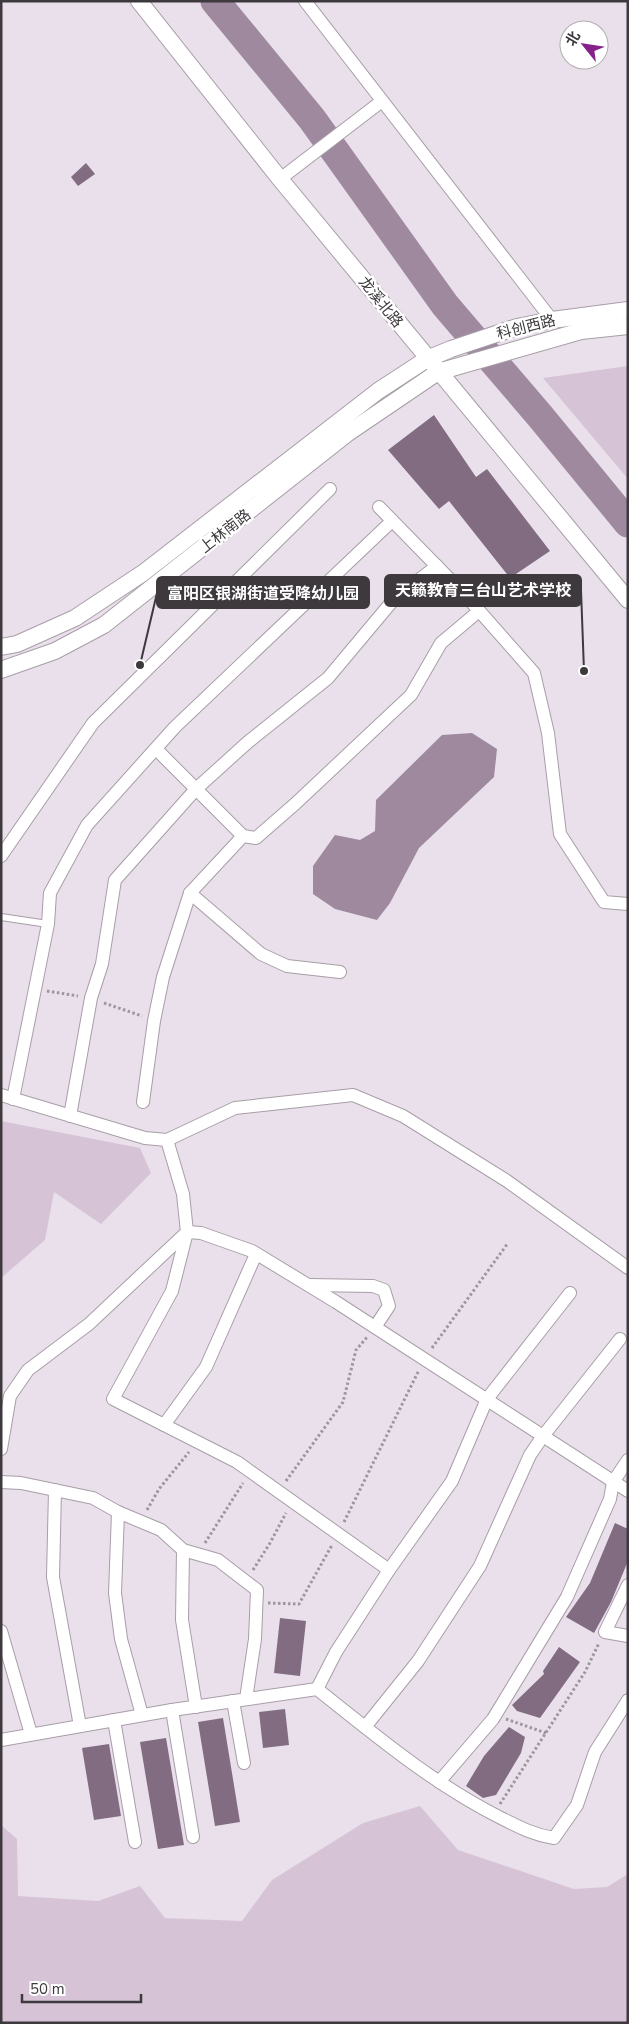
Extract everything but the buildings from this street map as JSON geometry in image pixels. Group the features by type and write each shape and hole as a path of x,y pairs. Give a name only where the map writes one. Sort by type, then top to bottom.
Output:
{"street":[{"name":"龙溪北路","path":"139,1 280,179 628,600"},
{"path":"305,1 379,104 552,320"},
{"path":"280,179 379,104"},
{"name":"科创西路","path":"427,359 517,327 552,320 628,310"},
{"name":"科创西路","path":"438,372 581,332 628,326"},
{"name":"上林南路","path":"1,647 18,644 76,618 136,578 378,391 427,359"},
{"name":"上林南路","path":"1,670 55,652 104,625 348,433 438,372"},
{"path":"1,856 94,723 330,489"},
{"path":"380,507 534,673 548,733 560,834 604,902 628,904"},
{"path":"392,521 176,727 87,825 50,893 48,924 7,1097 145,1138 168,1140 235,1108 354,1095 403,1116 508,1181 628,1268"},
{"path":"70,1116 91,998 102,964 115,880 196,789 248,742 328,678 395,598 436,566"},
{"path":"156,749 243,836 256,838 295,804 410,695 440,643 479,612"},
{"path":"143,1102 154,1021 163,977 190,894 243,836"},
{"path":"190,894 261,954 287,966 340,972"},
{"path":"168,1140 183,1194 187,1232 172,1291 113,1399 237,1462 389,1570"},
{"path":"1,1449 10,1396 28,1370 90,1324 187,1232 201,1233 256,1254 375,1327 628,1491"},
{"path":"164,1425 206,1367 256,1254"},
{"path":"307,1285 373,1286 384,1290 389,1306 375,1327"},
{"path":"316,1689 336,1652 389,1570 452,1481 487,1399 570,1294"},
{"path":"364,1727 418,1661 480,1566 530,1455 620,1339"},
{"path":"439,1782 495,1715 567,1598 610,1500 613,1482 628,1460"},
{"path":"1,1482 21,1483 93,1498 118,1512 161,1530 183,1550 218,1560 257,1590 255,1639 246,1699"},
{"path":"55,1490 52,1577 80,1726"},
{"path":"118,1512 115,1593 121,1639 142,1715"},
{"path":"183,1550 182,1620 196,1706"},
{"path":"628,1584 605,1632 628,1636"},
{"path":"1,1631 31,1734"},
{"path":"1,1740 196,1706 316,1689 439,1782 473,1804 536,1835 554,1838 577,1805 595,1752 628,1700"},
{"path":"233,1701 244,1763"},
{"path":"172,1710 193,1836"},
{"path":"114,1720 135,1842"}],"lane":[{"path":"1,917 48,924"}],"path":[{"path":"34,989 91,998 154,1021"},
{"path":"257,1602 299,1604 338,1534 424,1359 508,1243"},
{"path":"279,1492 343,1402 356,1350 375,1327"},
{"path":"141,1522 159,1489 197,1442"},
{"path":"199,1554 250,1472"},
{"path":"246,1581 270,1543 292,1501"},
{"path":"493,1814 585,1672 605,1632"},
{"path":"495,1715 546,1733"}],"shaded area":[{"path":"628,366 628,479 543,378"},
{"path":"472,733 497,749 494,777 419,848 390,903 377,920 335,909 313,894 313,866 335,835 360,840 375,831 376,800 442,735"},
{"path":"1,1121 140,1148 151,1173 101,1224 54,1192 45,1240 1,1278"},
{"path":"420,1806 458,1850 574,1889 607,1887 628,1874 628,2023 1,2023 1,1825 17,1839 18,1896 98,1901 140,1886 165,1918 242,1921 272,1880 363,1823"}],"waterway":[{"path":"215,1 312,119 445,305 628,523"}],"place":[{"name":"富阳区银湖街道受降幼儿园","path":"140,665"},
{"name":"天籁教育三台山艺术学校","path":"584,671"}]}
